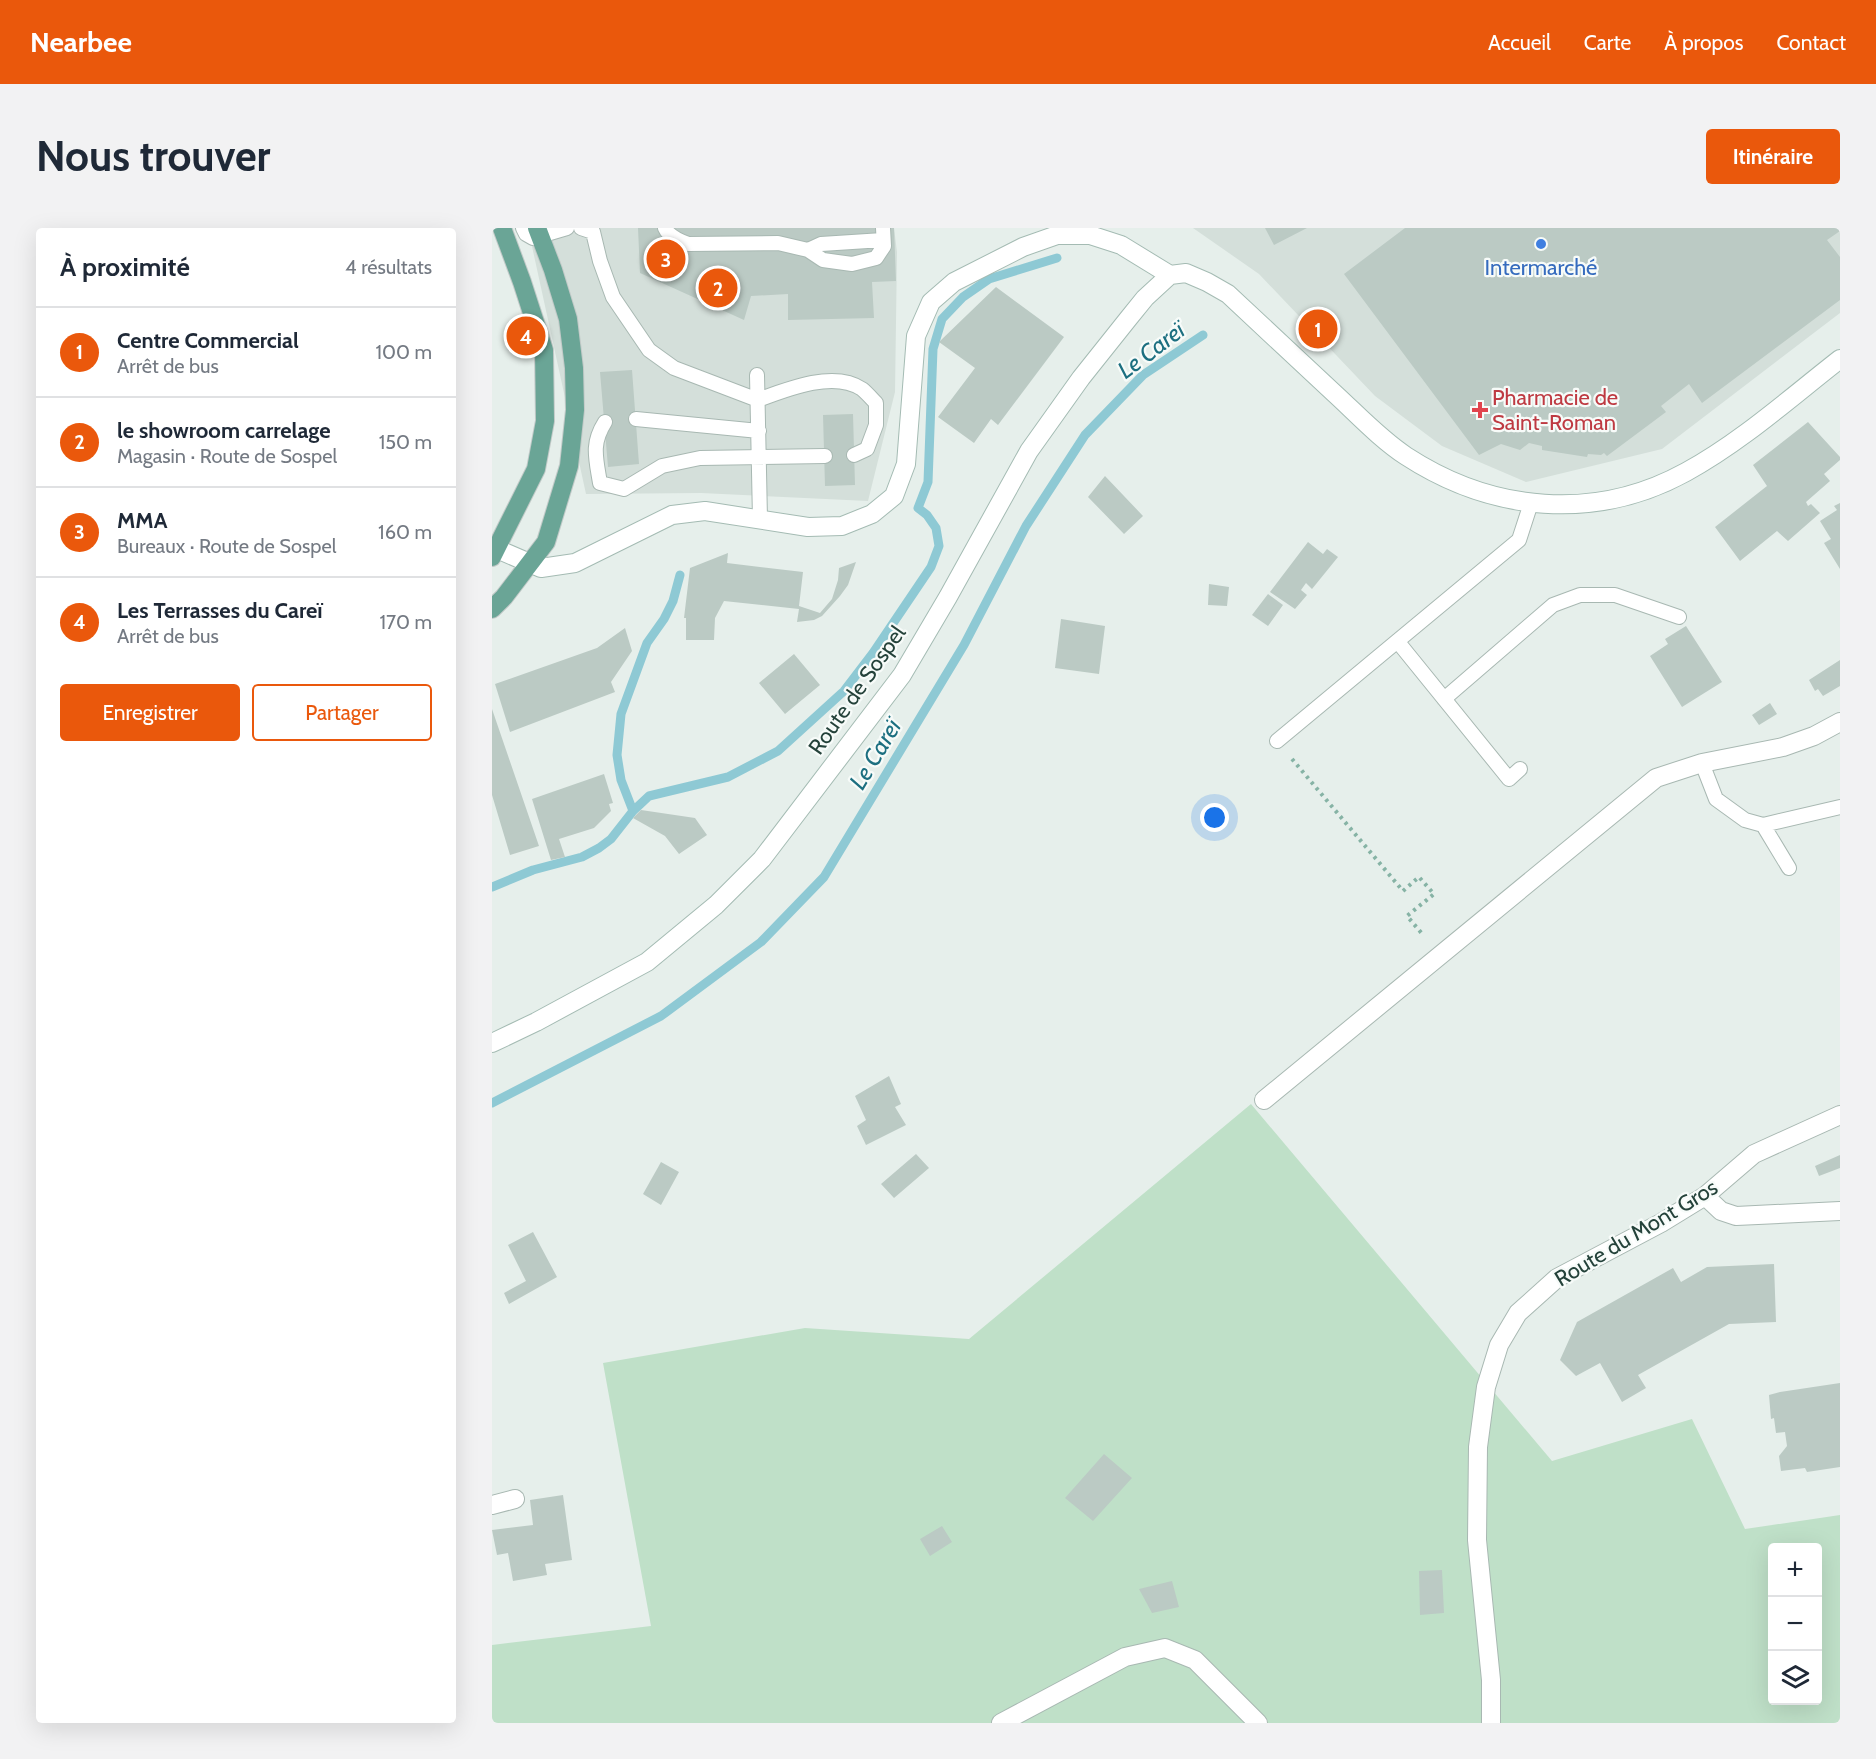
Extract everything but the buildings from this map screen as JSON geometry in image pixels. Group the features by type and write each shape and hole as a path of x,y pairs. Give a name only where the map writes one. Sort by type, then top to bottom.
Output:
{"main road":[{"path":"495,553 536,469 545,421 544,350 502,228"},
{"path":"492,609 504,597 546,542 569,466 575,410 574,368 568,319 539,232"}],"street":[{"path":"495,553 541,568 575,563 672,515 705,511 808,527 842,526 872,514 894,496 906,464 916,336 931,302 954,282 1023,247 1057,235 1090,235 1121,245 1170,275 1186,273 1207,282 1227,294 1377,433 1404,455 1459,485 1499,498 1531,503 1589,504 1647,489 1683,473 1730,444 1840,359"},
{"name":"Route de Sospel","path":"492,1043 647,962 716,905 762,859 902,675 1029,451 1081,378 1128,319 1145,298 1170,275"},
{"path":"1264,1100 1656,778 1702,763 1783,747 1814,736 1840,722"},
{"name":"Route du Mont Gros","path":"1491,1723 1491,1680 1477,1540 1478,1447 1486,1387 1499,1345 1518,1313 1557,1278 1661,1223 1705,1196 1754,1154 1840,1114"},
{"path":"1705,1196 1721,1211 1736,1216 1840,1211"},
{"path":"492,1504 516,1499"},
{"path":"1001,1723 1125,1657 1165,1648 1195,1660 1258,1723"}],"lane":[{"path":"523,228 525,234 533,238 539,232 567,228"},
{"path":"665,228 678,240 688,244 778,243 808,250 824,260 852,264 876,258 884,246 883,234 821,244 808,250"},
{"path":"589,229 613,297 649,350 675,368 758,400 799,385 843,381 862,389 876,403 876,425 867,449 854,455"},
{"path":"757,375 760,519"},
{"path":"636,419 759,431"},
{"path":"605,422 597,434 595,451 600,483 624,489 662,466 700,458 825,456"},
{"path":"1277,741 1520,540 1531,503"},
{"path":"1444,699 1553,605 1580,595 1615,595 1679,617"},
{"path":"1398,642 1509,779 1520,769"},
{"path":"1702,763 1716,799 1745,820 1763,825 1840,807"},
{"path":"1763,825 1789,868"}],"path":[{"path":"1277,741 1402,891 1419,877 1434,894 1407,916 1440,955"}],"shaded area":[{"path":"528,228 894,228 897,252 895,392 868,501 701,493 586,494"},
{"path":"1193,228 1840,228 1840,313 1662,449 1526,482 1442,446 1375,396 1259,274"}],"green space":[{"path":"1251,1104 1552,1461 1692,1419 1745,1529 1840,1515 1840,1723 492,1723 492,1645 651,1626 603,1363 805,1328 969,1339"}],"waterway":[{"path":"492,887 533,870 582,857 599,848 611,839 633,811 649,796 728,777 778,751 844,691 873,653 931,567 939,546 936,528 927,515 918,508 928,482 933,349 942,319 963,297 989,279 1057,258"},
{"name":"Le Careï","path":"492,1103 661,1016 761,942 824,877 964,645 1026,526 1085,435 1143,375 1203,335"},
{"path":"633,811 621,780 617,755 621,714 647,643 664,619 673,601 680,575"}],"place":[{"name":"Intermarché","path":"1541,244"},
{"name":"MMA","path":"666,259"},
{"name":"le showroom carrelage","path":"718,288"},
{"name":"Centre Commercial","path":"1318,329"},
{"name":"Les Terrasses du Careï","path":"526,336"},
{"name":"Pharmacie de Saint-Roman","path":"1480,410"}]}
